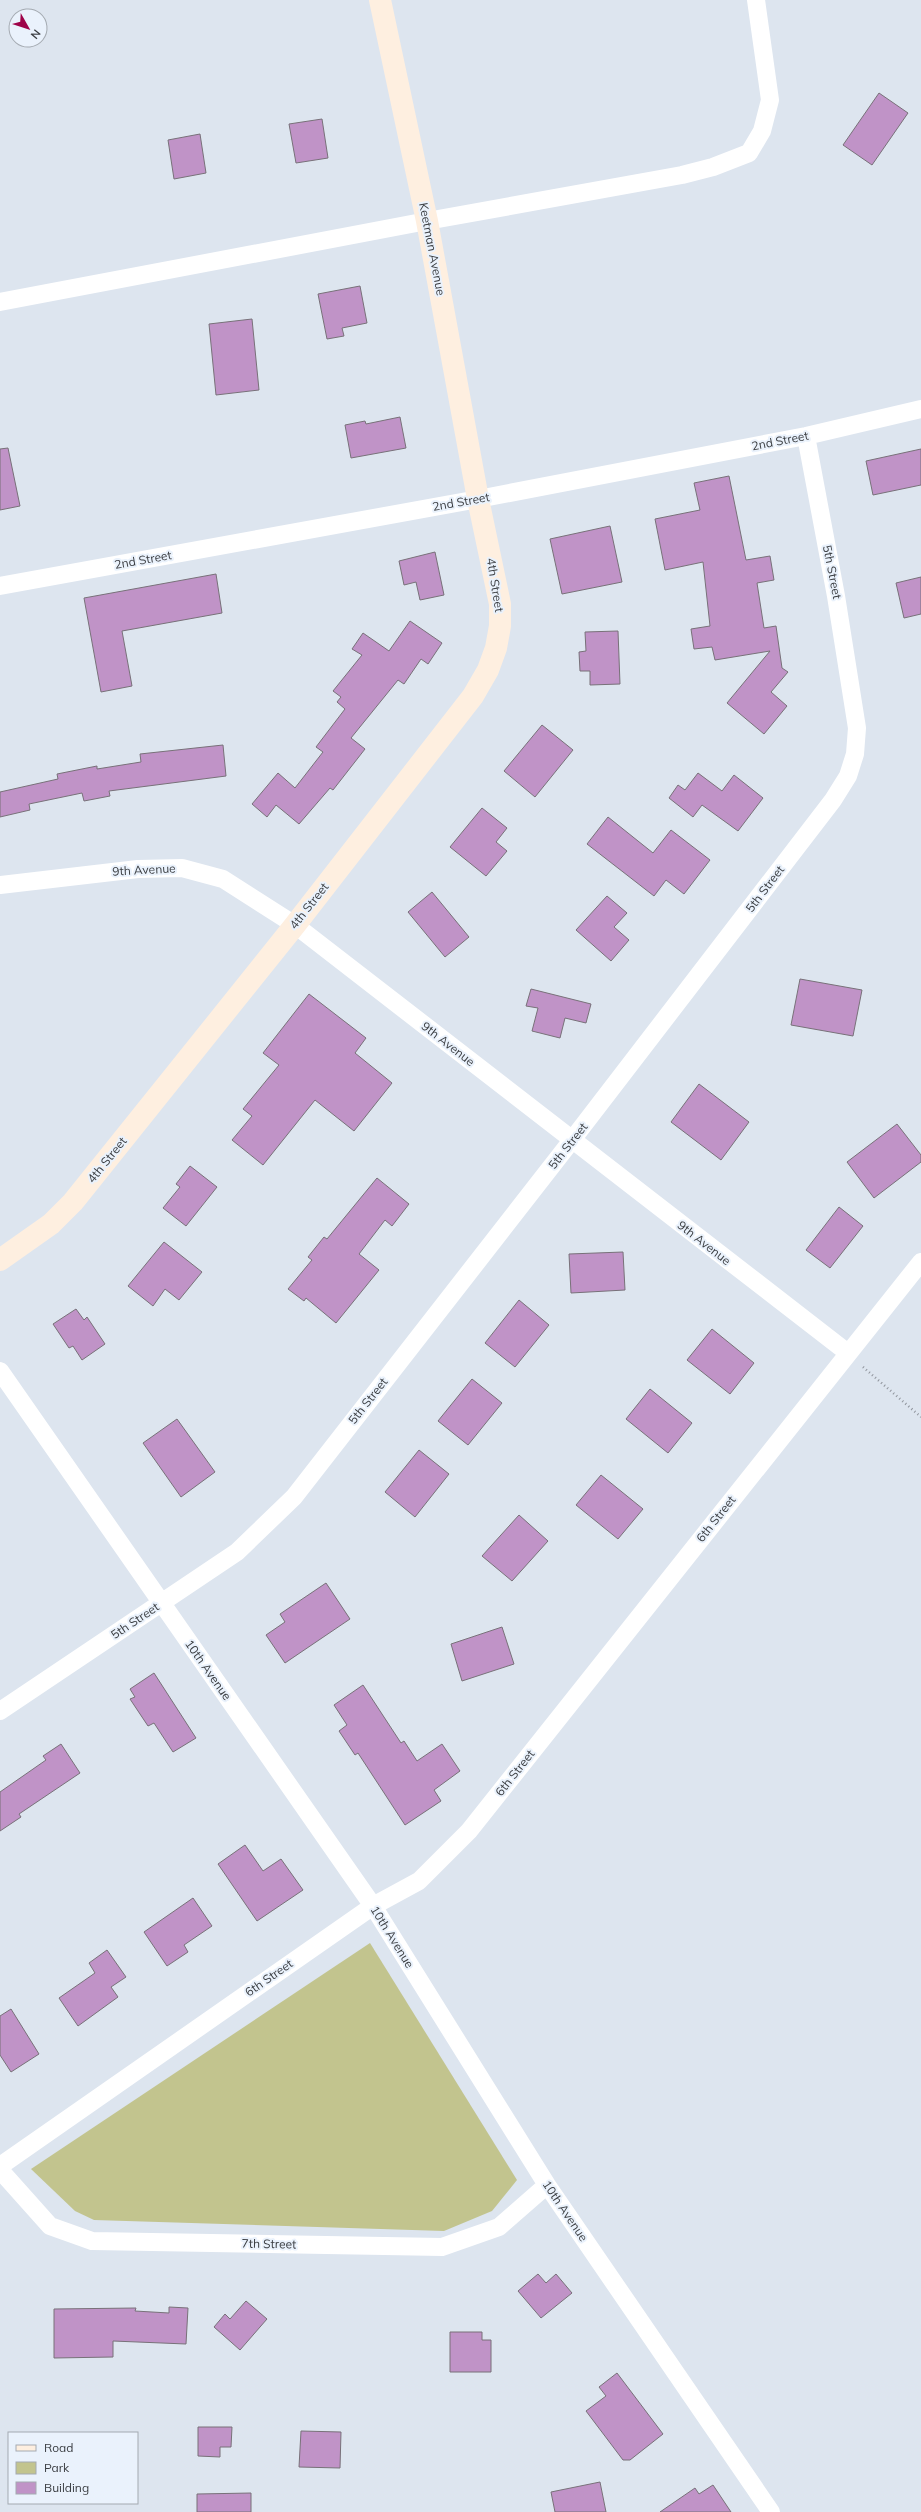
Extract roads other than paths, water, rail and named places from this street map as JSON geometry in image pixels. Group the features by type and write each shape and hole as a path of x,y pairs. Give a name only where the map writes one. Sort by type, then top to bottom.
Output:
{"street":[{"name":"Keetman Avenue","path":"380,0 427,220 478,499"},
{"path":"0,302 427,220 682,175 713,167 749,153 762,132 770,100 756,0"},
{"name":"2nd Street","path":"0,586 478,499 806,436 921,409"},
{"name":"5th Street","path":"0,1711 237,1552 294,1497 572,1140 833,800 848,776 856,754 857,728 836,596 806,436"},
{"name":"4th Street","path":"0,1260 51,1224 73,1202 295,925 472,696 488,670 500,626 500,604 478,499"},
{"name":"9th Avenue","path":"0,885 138,869 182,868 223,879 295,925 848,1353"},
{"name":"6th Street","path":"0,2166 373,1906 419,1881 469,1831 921,1262"},
{"name":"10th Avenue","path":"0,1371 373,1906 547,2185 771,2512"},
{"name":"7th Street","path":"0,2170 50,2226 92,2241 442,2247 499,2227 547,2185"}]}
